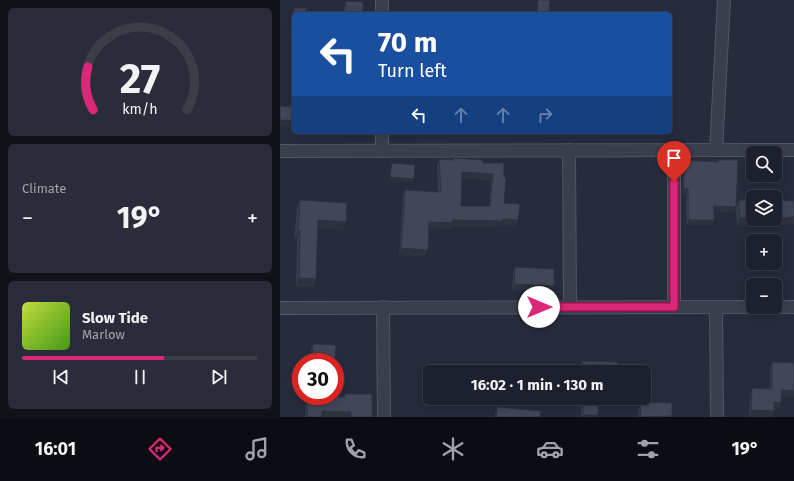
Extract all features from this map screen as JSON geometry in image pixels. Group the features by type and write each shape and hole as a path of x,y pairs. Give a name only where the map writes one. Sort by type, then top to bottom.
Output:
{"street":[{"path":"382,0 382,12"},
{"path":"716,150 724,0"},
{"path":"382,134 382,151"},
{"path":"570,150 570,307"},
{"path":"674,150 674,307"},
{"path":"280,151 794,150"},
{"path":"716,307 717,417"},
{"path":"280,308 746,307"},
{"path":"782,307 794,307"},
{"path":"383,308 384,417"}],"building":[{"path":"538,0 550,0 549,12 537,12"},
{"path":"346,1 363,2 363,12 345,12"},
{"path":"294,8 306,8 306,12 294,12"},
{"path":"280,106 292,107 292,121 280,120"},
{"path":"453,158 483,160 483,163 504,163 504,177 506,177 504,203 520,204 518,220 452,220 452,223 429,222 428,250 401,248 405,190 441,192 439,159 453,160","holes":["462,172 493,174 490,206 461,206"]},
{"path":"685,160 718,162 718,160 738,160 736,207 714,206 714,220 688,220 688,189 683,188"},
{"path":"392,163 415,165 414,179 390,177"},
{"path":"300,200 347,203 346,222 318,220 316,279 299,278 300,231 298,231"},
{"path":"739,200 746,200 746,218 740,218"},
{"path":"782,200 794,201 794,217 782,218"},
{"path":"515,267 554,269 554,286 514,284"},
{"path":"313,344 336,345 336,353 312,353"},
{"path":"582,361 618,362 618,365 582,365"},
{"path":"772,362 794,363 794,391 782,390 781,403 774,402 774,411 751,410 752,388 772,389"},
{"path":"345,394 372,394 372,416 374,417 351,417 351,412 322,411 322,417 307,417 308,405 344,405"},
{"path":"651,402 672,403 672,416 640,417 641,405 651,405"},
{"path":"583,405 598,405 598,415 583,415"},
{"path":"497,407 541,411 540,417 496,417"}],"route":[{"path":"539,307 674,307 674,182"}]}
